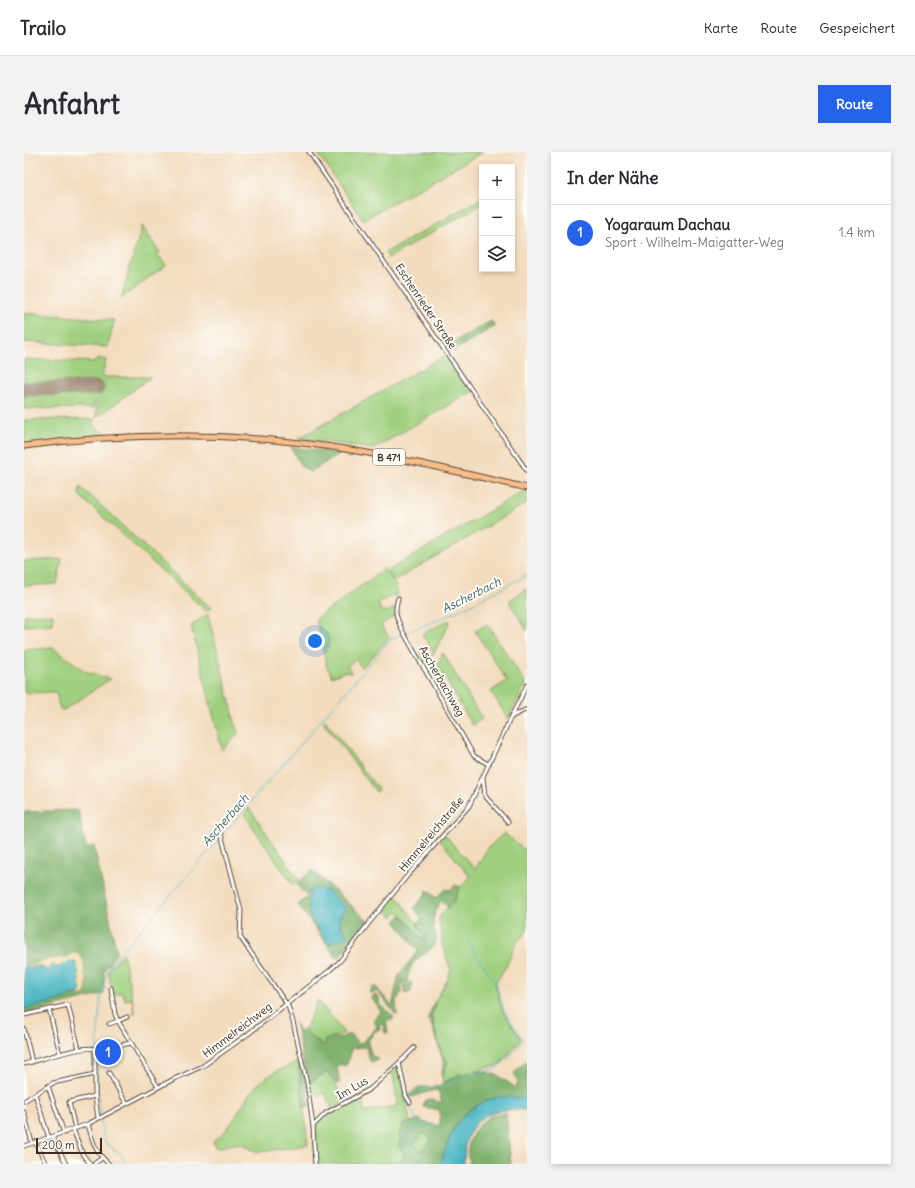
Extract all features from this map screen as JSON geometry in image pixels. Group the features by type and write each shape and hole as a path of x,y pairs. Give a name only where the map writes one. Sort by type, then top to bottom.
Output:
{"highway":[{"name":"B 471","path":"24,446 80,440 132,437 203,437 248,439 330,447 363,452 415,462 527,488"}],"street":[{"name":"Eschenrieder Straße","path":"309,152 527,471"},
{"name":"Ascherbachweg","path":"398,598 395,616 404,633 474,756 488,764"},
{"name":"Himmelreichstraße","path":"369,923 469,806 510,717 527,685"},
{"path":"510,717 527,709"},
{"path":"483,778 485,796 508,822"},
{"path":"221,835 241,910 240,937 287,1004 293,1022 307,1083 313,1126 315,1164"},
{"name":"Himmelreichweg","path":"24,1146 88,1124 174,1078 201,1068 329,971 340,961 369,923"},
{"path":"111,988 115,1014 118,1021 158,1087"},
{"path":"24,1016 68,1005 79,1049"},
{"path":"48,1009 60,1054"},
{"path":"109,1024 127,1017"},
{"path":"24,1029 32,1062"},
{"path":"102,1049 131,1043"},
{"path":"24,1064 79,1049 91,1047 96,1049 95,1096 100,1117"},
{"name":"Im Lus","path":"313,1126 326,1113 370,1090 414,1048"},
{"path":"399,1063 406,1096 410,1102"},
{"path":"109,1073 126,1103"},
{"path":"24,1101 53,1084 95,1074"},
{"path":"48,1086 64,1133"},
{"path":"35,1094 51,1137 66,1164"},
{"path":"90,1164 83,1155 74,1129 69,1102 95,1096"},
{"path":"24,1112 34,1143 46,1164"},
{"path":"88,1124 93,1144 102,1158 109,1164"},
{"path":"94,1164 102,1158"}],"green space":[{"path":"317,152 483,152 363,220"},
{"path":"479,200 479,206 388,258 385,253"},
{"path":"142,226 160,253 157,254 166,265 121,298"},
{"path":"24,313 114,320 108,347 24,342"},
{"path":"491,321 495,326 453,351 449,345"},
{"path":"446,355 472,392 373,449 299,438"},
{"path":"98,358 106,360 102,377 151,377 96,418 97,403 94,403 94,408 24,409 24,359 97,362"},
{"path":"94,419 93,426 108,435 24,443 24,420"},
{"path":"291,447 341,453 310,472 301,466"},
{"path":"80,487 211,608 206,611 79,495"},
{"path":"524,491 527,492 527,503 394,581 387,571"},
{"path":"62,559 57,584 24,586 24,561"},
{"path":"384,569 396,586 398,594 378,602 381,611 387,612 395,608 395,616 381,625 389,638 362,668 356,660 347,665 352,673 344,672 332,677 327,667 316,619"},
{"path":"527,589 527,631 510,603 510,600"},
{"path":"53,614 53,624 24,626 24,615"},
{"path":"208,614 238,734 222,750 191,626"},
{"path":"449,620 450,621 434,653 422,634"},
{"path":"488,625 526,684 508,719 491,691 507,681 475,631"},
{"path":"53,648 85,671 110,679 64,710 60,710 56,692 24,693 24,650"},
{"path":"425,651 429,656 434,653 424,665 418,656"},
{"path":"443,653 482,719 472,725 437,664"},
{"path":"325,720 378,789 376,792 323,722"},
{"path":"249,808 299,880 293,885 244,814"},
{"path":"75,810 79,813 86,848 94,846 117,952 104,971 104,994 24,1014 24,1009 77,995 84,995 85,976 82,957 73,953 67,957 48,959 24,967 24,812"},
{"path":"504,833 527,852 527,932 517,942 506,966 495,984 503,1012 521,1039 501,1063 496,1066 458,1075 443,1083 442,1077 448,1062 442,1055 431,1015 435,1006 434,1003 449,977 448,976 451,970 442,944 439,919 443,912 454,902 460,887 470,877 440,840 445,835 475,869 488,848"},
{"path":"312,870 368,921 338,959 298,905 307,897 297,884","holes":["310,898 340,915 339,923 347,935 321,933 311,917 309,908"]},
{"path":"455,885 460,887 454,902 448,908 443,901 441,901 435,913 433,925 436,936 435,943 429,951 418,958 411,966 407,982 412,983 411,992 405,994 402,979 401,993 396,1001 396,1015 377,991 371,994 369,991 375,986 392,1006 399,975 418,951 395,921 400,916 403,917 423,940 425,940 425,935 417,923 421,920 421,918 414,908 425,895 427,890 436,898 445,889 452,889"},
{"path":"394,893 425,935 425,940 423,940 398,911 392,917 384,906"},
{"path":"123,953 135,1013 134,1014 132,999 125,1000 123,993 113,995 108,970"},
{"path":"376,995 378,996 381,1005 394,1017 392,1020 386,1022 388,1033 385,1033 383,1025 379,1024 380,1030 375,1031 368,1041 372,1056 378,1058 378,1060 371,1062 368,1057 366,1047 352,1048 348,1063 345,1066 341,1064 337,1068 340,1083 335,1083 328,1072 308,1083 295,1022 300,1034 303,1030 305,1030 322,1045 326,1044 324,1040 335,1037 339,1039 346,1035 351,1035 359,1044 377,1027 373,1020 381,1012 371,997"},
{"path":"318,1000 344,1033 325,1040 326,1044 323,1045 316,1041 305,1030"},
{"path":"434,1003 435,1006 431,1015 442,1055 448,1062 442,1077 441,1074 444,1063 430,1021 427,1020"},
{"path":"527,1061 527,1074 525,1082 527,1086 527,1098 494,1099 473,1108 458,1122 452,1131 442,1160 438,1164 388,1164 402,1161 403,1159 403,1153 399,1146 402,1125 420,1119 423,1122 440,1126 440,1110 423,1107 426,1100 442,1103 438,1090 411,1097 409,1095 419,1087 438,1087 458,1075 480,1071 497,1075 516,1088 518,1081 514,1074 518,1068","holes":["424,1133 432,1140 421,1151 413,1144"]},
{"path":"298,1062 308,1145 258,1152 239,1143 216,1148 213,1141 226,1130 254,1088 274,1073"},
{"path":"302,1064 310,1107 304,1108 299,1065"},
{"path":"399,1067 410,1122 402,1125 404,1157 402,1161 388,1164 315,1164 314,1128 326,1113 368,1092 363,1102 364,1111 398,1106 392,1071"},
{"path":"330,1070 344,1102 331,1108 325,1093 317,1095 315,1092 310,1093 308,1083"},
{"path":"506,1113 511,1164 469,1164 469,1144 477,1128 490,1117 497,1114"},
{"path":"424,1133 432,1140 421,1151 413,1144"}],"sand":[{"path":"72,953 76,953 82,957 83,960 85,976 87,977 86,991 84,995 77,995 80,991 78,970 59,967 51,968 49,971 40,966 24,968 31,964 48,959 67,957"}],"water":[{"path":"315,888 328,891 344,906 345,909 339,919 347,936 345,938 329,943 313,922 308,905 309,891"},
{"path":"69,961 75,961 79,973 78,976 81,991 49,1003 24,1009 24,968 40,966 49,971 51,964 59,967"},
{"path":"498,1097 527,1098 527,1110 499,1111 484,1117 477,1122 467,1139 464,1164 438,1164 442,1160 453,1130 461,1118 478,1105"}],"waterway":[{"name":"Ascherbach","path":"223,834 391,639 436,621 527,575"},
{"name":"Ascherbach","path":"125,1164 122,1156 105,1142 101,1126 97,1079 97,1052 98,1025 105,979 111,964 221,837"},
{"path":"409,1097 420,1088 439,1087 456,1078 495,1069 505,1061 523,1040 504,1011 495,981 477,957 468,940"},
{"path":"406,1099 419,1125"},
{"path":"423,1125 442,1127"},
{"path":"403,1164 406,1159 406,1154 405,1149 401,1145 402,1137 417,1128"}],"runway":[{"path":"24,389 97,388"}],"place":[{"name":"Yogaraum Dachau","path":"108,1052"}]}
